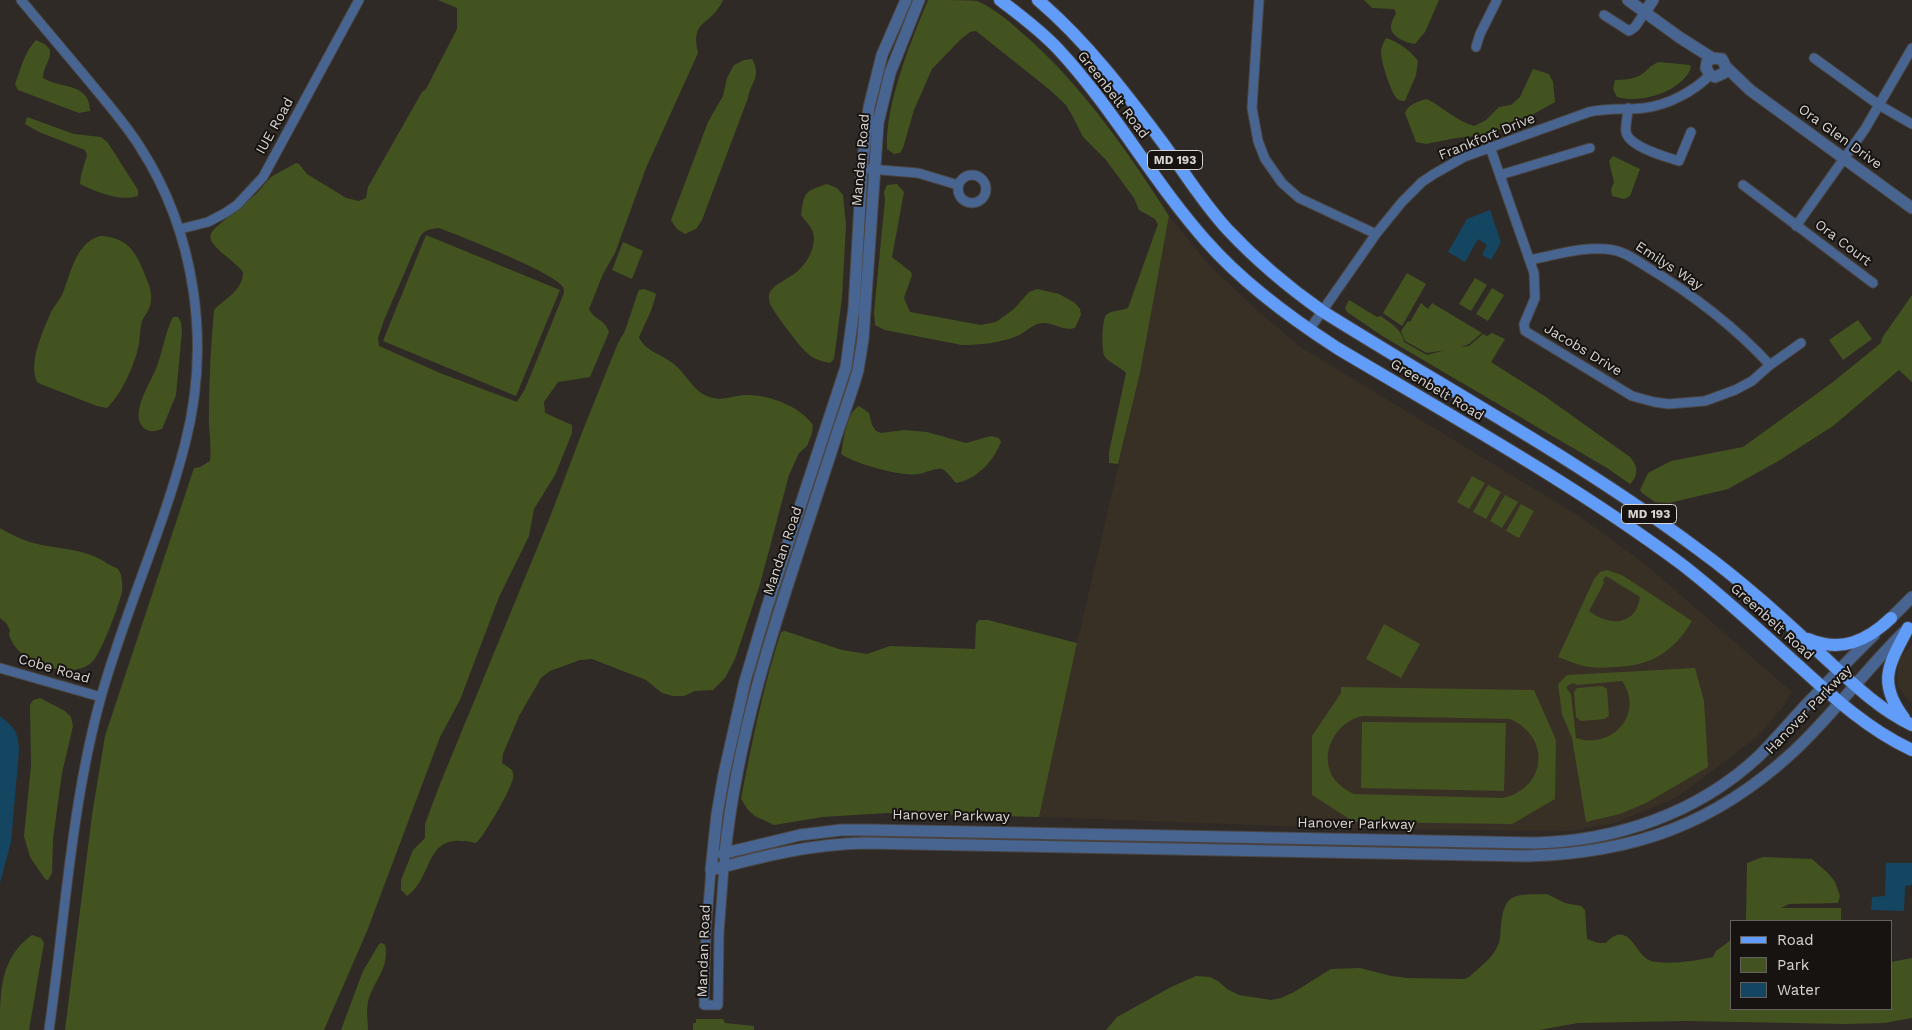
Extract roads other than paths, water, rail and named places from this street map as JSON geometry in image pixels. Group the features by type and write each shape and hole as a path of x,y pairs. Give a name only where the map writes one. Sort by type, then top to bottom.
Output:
{"main road":[{"name":"Greenbelt Road","path":"1000,0 1017,12 1058,49 1099,100 1180,210 1231,267 1251,284 1309,330 1613,516 1680,563 1711,588 1839,702 1879,732 1912,750"},
{"name":"Greenbelt Road","path":"1038,0 1066,25 1110,76 1226,228 1275,275 1322,311 1516,428 1642,508 1725,569 1854,684 1878,703 1910,724"},
{"path":"1802,637 1819,644 1841,646 1862,639 1891,618"},
{"path":"1910,626 1887,673 1889,688 1895,706 1910,724"}],"street":[{"path":"21,0 139,145 180,229 191,278 197,320 198,364 190,424 180,463 101,697 88,751 78,806 48,1030"},
{"name":"IUE Road","path":"180,229 208,222 224,213 237,204 262,177 359,0"},
{"name":"Mandan Road","path":"906,0 882,55 867,120 862,168 854,308 846,367 767,607 745,681 724,774 712,856 706,932 704,1005 718,1005 717,968 723,867 729,816 760,670 858,370 863,339 874,169 880,116 890,73 919,0"},
{"path":"1259,0 1252,108 1258,141 1265,159 1282,183 1299,198 1376,234"},
{"path":"1476,47 1480,34 1497,0"},
{"name":"Ora Glen Drive","path":"1628,0 1679,37 1715,68 1750,90 1912,208"},
{"path":"1604,15 1629,31 1635,27 1654,0"},
{"name":"Ora Court","path":"1796,226 1844,160 1912,48"},
{"path":"1814,58 1879,105 1912,124"},
{"name":"Frankfort Drive","path":"1309,330 1376,234 1402,202 1422,182 1451,164 1490,147 1589,112 1643,108 1667,102 1702,83 1715,68"},
{"path":"1628,108 1628,135 1631,141 1648,150 1679,161 1691,132"},
{"name":"Jacobs Drive","path":"1490,147 1534,273 1534,298 1524,324 1525,331 1632,396 1669,404 1705,401 1736,390 1752,381 1770,365 1801,343"},
{"path":"1500,175 1590,148"},
{"path":"862,168 918,172 958,185"},
{"name":"Ora Court","path":"1743,186 1873,283"},
{"name":"Emilys Way","path":"1530,260 1594,250 1614,250 1624,253 1664,277 1699,302 1748,342 1770,365"},
{"name":"Hanover Parkway","path":"712,856 800,835 841,830 1534,843 1588,839 1646,824 1688,806 1722,784 1759,755 1912,597"},
{"name":"Hanover Parkway","path":"711,870 800,848 858,843 1527,856 1563,854 1608,848 1647,839 1680,827 1714,811 1762,779 1794,751 1854,684 1910,626"},
{"name":"Cobe Road","path":"0,668 101,697"}],"water":[{"path":"1490,210 1501,242 1491,260 1482,255 1487,245 1478,239 1465,262 1448,252 1467,219"},
{"path":"0,716 14,730 18,738 19,750 11,842 0,883"},
{"path":"1886,863 1912,863 1912,885 1905,886 1904,911 1871,910 1872,897 1885,896"}]}
